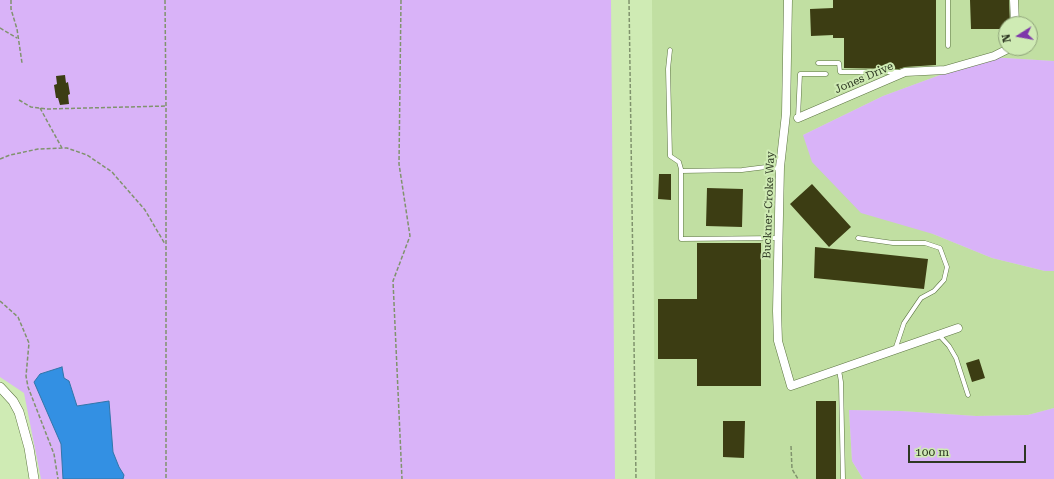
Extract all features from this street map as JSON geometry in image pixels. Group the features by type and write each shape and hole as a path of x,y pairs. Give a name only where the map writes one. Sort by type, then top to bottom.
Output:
{"street":[{"name":"Buckner-Croke Way","path":"788,0 786,114 780,169 777,328 780,346 791,386 839,369"},
{"path":"1014,0 1015,16"},
{"name":"Jones Drive","path":"798,118 906,72 945,70 998,54"},
{"path":"839,369 958,328"},
{"path":"0,387 13,401 19,412 29,448 34,479"}],"lane":[{"path":"948,0 948,46"},
{"path":"670,50 668,69 670,156 678,162 681,171 681,239 779,238"},
{"path":"818,63 839,63 840,72 906,72"},
{"path":"798,118 800,74 826,74"},
{"path":"681,171 766,168 780,169"},
{"path":"858,238 893,243 924,243 940,248 947,267 944,280 934,291 921,298 904,323 895,350"},
{"path":"938,335 950,346 956,358 968,395"},
{"path":"839,369 841,382 843,479"}],"path":[{"path":"11,0 11,10 22,63"},
{"path":"165,0 166,479"},
{"path":"402,0 399,164 410,236 393,281 402,479"},
{"path":"629,0 636,479"},
{"path":"0,28 18,39"},
{"path":"19,100 31,107 40,108 166,106"},
{"path":"40,108 62,148"},
{"path":"0,159 10,155 38,149 67,148 87,155 112,172 145,210 166,246"},
{"path":"0,301 18,317 29,343 26,376 28,387 54,454 58,479"},
{"path":"791,446 792,469 798,479"}],"shaded area":[{"path":"0,0 611,0 615,479 41,479 24,393 0,377"},
{"path":"652,0 1054,0 1054,61 989,57 883,96 803,135 933,234 992,258 1045,271 1054,271 1054,408 1028,415 976,416 901,411 849,410 852,461 863,479 655,479"},
{"path":"989,57 1054,61 1054,271 1045,271 992,258 933,234 861,213 812,162 803,135 883,96"},
{"path":"1054,408 1054,479 863,479 852,461 849,410 901,411 976,416 1028,415"}],"water":[{"path":"62,367 64,378 69,381 77,406 109,401 113,452 124,475 123,479 63,479 61,444 34,382 40,374"}],"building":[{"path":"833,0 936,0 936,65 905,67 899,69 844,68 844,38 833,38 833,35 811,36 810,9 833,8"},
{"path":"970,0 1009,0 1010,16 998,16 998,29 971,29"},
{"path":"65,75 70,94 68,95 69,104 60,105 58,98 56,98 54,85 57,84 56,76"},
{"path":"659,174 671,174 671,200 658,199"},
{"path":"812,184 851,227 829,247 790,204"},
{"path":"707,188 743,189 742,227 706,226"},
{"path":"697,243 761,243 761,386 697,386 697,359 658,359 658,299 697,299"},
{"path":"815,247 928,259 924,289 814,278"},
{"path":"979,359 985,378 972,382 966,363"},
{"path":"816,401 836,401 836,479 816,479"},
{"path":"723,421 745,421 744,458 723,457"}]}
